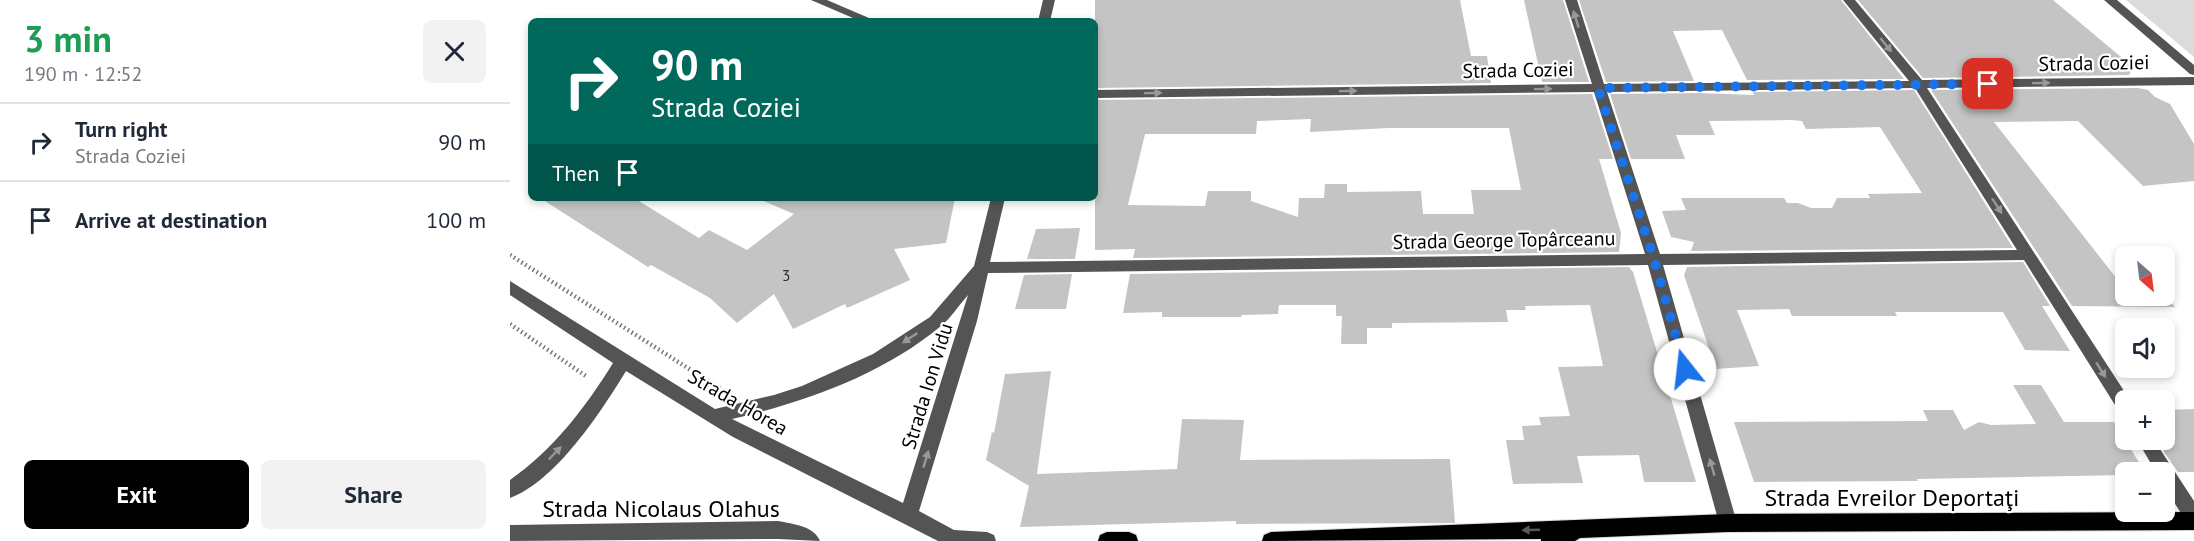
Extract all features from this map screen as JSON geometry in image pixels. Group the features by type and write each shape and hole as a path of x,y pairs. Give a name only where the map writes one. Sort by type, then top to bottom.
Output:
{"main road":[{"name":"Strada Evreilor Deportaţi","path":"1271,541 1728,523 2194,519"},
{"name":"Strada Evreilor Deportaţi","path":"1550,541 1590,528"},
{"path":"1107,541 1129,541"}],"street":[{"path":"817,0 862,18"},
{"path":"1045,18 1049,0"},
{"path":"1571,0 1654,259 1728,523"},
{"path":"1849,0 1919,85 2115,391"},
{"path":"2110,0 2194,71"},
{"name":"Strada Coziei","path":"1098,94 2194,81"},
{"name":"Strada Ion Vidu","path":"909,515 969,321 997,201"},
{"name":"Strada George Topârceanu","path":"981,268 2028,255"},
{"name":"Strada Ion Vidu","path":"714,416 774,402 807,391 879,359 936,321 981,268"},
{"name":"Strada Horea","path":"510,287 623,361 739,432 955,540 987,541"},
{"path":"510,490 555,454 593,412 623,361"},
{"path":"2151,450 2194,519"},
{"name":"Strada Nicolaus Olahus","path":"510,534 778,530 799,534 811,541"}],"path":[{"path":"510,255 729,394"},
{"path":"510,324 606,390"}],"shaded area":[{"path":"2126,0 2194,0 2194,57"}],"building":[{"path":"1095,0 1460,0 1471,56 1487,56 1491,83 1098,88 1098,18 1095,18"},
{"path":"1524,0 1563,0 1589,82 1542,82"},
{"path":"1579,0 1841,0 1904,79 1747,80 1722,30 1673,31 1694,81 1606,82"},
{"path":"1858,0 2053,0 2133,67 2129,75 1923,78"},
{"path":"2138,88 2148,90 2155,97 2170,104 2194,144 2194,181 2143,186 2078,121 1994,122 2115,276 2115,306 2175,307 2072,306 1931,90"},
{"path":"1914,90 2013,248 1691,251 1694,242 1671,237 1662,211 1686,210 1681,198 1784,198 1787,203 1798,203 1811,208 1832,208 1837,198 1870,198 1868,194 1922,193 1880,127 1806,129 1802,121 1791,120 1709,121 1715,135 1676,135 1685,159 1631,159 1610,94 1754,95 1753,92"},
{"path":"1592,94 1613,159 1599,159 1621,233 1619,252 1133,258 1135,249 1095,250 1095,201 1098,201 1098,100","holes":["1311,119 1310,132 1389,128 1509,128 1521,190 1471,190 1474,214 1423,214 1421,191 1347,192 1347,184 1325,184 1324,198 1299,198 1298,217 1251,201 1251,191 1208,191 1205,206 1128,205 1145,134 1256,134 1257,121"]},
{"path":"545,201 639,201 699,238 709,230 747,250 794,214 764,201 954,201 946,243 894,249 910,280 847,308 845,304 793,329 774,294 737,323 710,298 651,265 648,267"},
{"path":"1080,228 1075,259 1027,259 1036,229"},
{"path":"2023,262 2050,306 2042,306 2070,351 2025,350 2003,312 1895,312 1897,316 1792,316 1789,309 1737,310 1759,366 1716,369 1684,275 1687,267"},
{"path":"1629,267 1633,272 1696,482 1644,482 1639,455 1577,456 1583,483 1513,484 1506,440 1524,440 1522,426 1541,425 1539,417 1570,416 1558,367 1603,366 1590,305 1525,306 1526,310 1506,310 1508,322 1392,323 1392,328 1367,328 1367,344 1341,344 1342,316 1336,316 1336,305 1279,305 1278,314 1242,315 1241,317 1162,317 1162,312 1123,313 1130,274"},
{"path":"1072,274 1066,309 1015,309 1024,275"},
{"path":"1051,371 1037,474 1177,469 1182,419 1244,420 1240,460 1450,459 1455,523 1236,524 1236,521 1020,527 1029,486 986,460 992,432 994,433 1005,374"},
{"path":"2013,385 2041,385 2064,422 2114,422 2115,450 2131,450 2139,462 2115,462 2115,475 1917,479 1918,481 1754,482 1734,422 1928,421 1923,410 1953,410 1964,430 1979,422 1991,425 2036,424"},
{"path":"2194,409 2194,472 2178,472 2175,462 2171,462 2164,452 2164,450 2175,450 2175,410"}],"route":[{"path":"1685,369 1654,259 1598,88 1988,84"}]}
